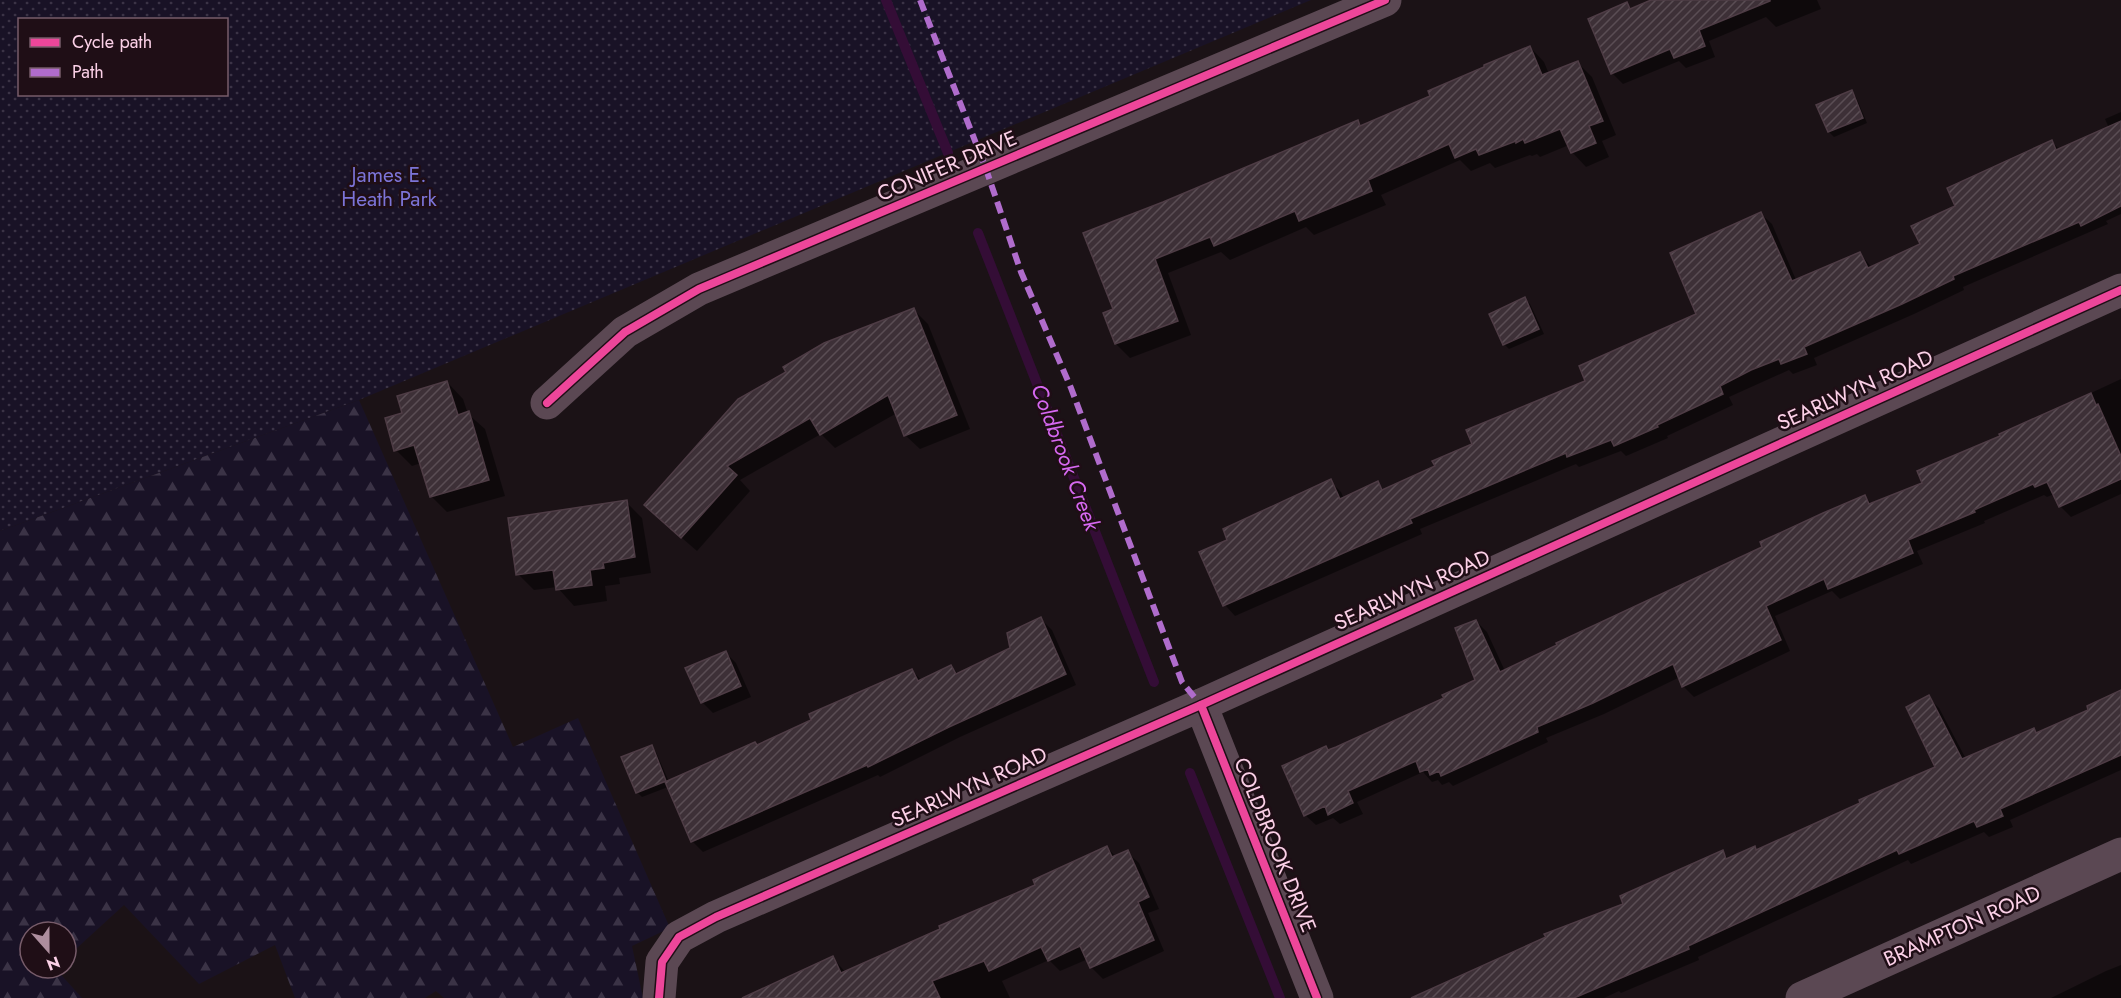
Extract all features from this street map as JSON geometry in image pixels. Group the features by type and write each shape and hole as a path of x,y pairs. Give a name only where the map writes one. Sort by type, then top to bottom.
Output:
{"street":[{"name":"CONIFER DRIVE","path":"547,403 625,332 699,289 1385,0"},
{"name":"SEARLWYN ROAD","path":"659,998 662,962 679,937 716,917 1201,705 2121,290"},
{"name":"COLDBROOK DRIVE","path":"1201,705 1317,998"},
{"name":"BRAMPTON ROAD","path":"1802,998 2121,854"}],"green space":[{"name":"James E. Heath Park","path":"0,0 1311,0 359,400 0,531"},
{"path":"359,400 513,747 578,718 670,928 632,946 643,998 444,998 436,991 425,998 295,998 275,945 199,984 124,905 78,947 78,920 18,920 18,980 66,980 82,998 0,998 0,531"}],"building":[{"path":"1651,0 1770,1 1699,30 1705,46 1674,58 1670,49 1611,74 1588,19 1627,2 1630,9"},
{"path":"1530,46 1542,75 1578,61 1603,121 1589,126 1596,143 1571,153 1560,129 1525,143 1523,139 1479,155 1476,149 1455,158 1449,144 1368,180 1372,191 1299,221 1295,211 1214,246 1210,237 1155,259 1178,321 1115,344 1103,313 1113,309 1083,233 1358,120 1360,126 1430,96 1428,91"},
{"path":"1852,90 1863,118 1828,132 1816,105"},
{"path":"2121,121 2121,206 2081,226 2079,222 1953,276 1954,279 1902,304 1804,347 1807,354 1781,364 1779,359 1751,370 1720,386 1723,394 1657,425 1658,427 1614,446 1611,440 1567,457 1566,453 1410,519 1412,523 1223,606 1199,552 1227,540 1223,529 1331,479 1340,499 1378,481 1382,490 1435,466 1432,461 1472,444 1466,430 1585,381 1579,366 1696,314 1670,253 1761,212 1792,281 1860,252 1868,268 1920,244 1911,226 1955,206 1947,188 2052,140 2056,150"},
{"path":"1525,297 1539,329 1503,345 1489,314"},
{"path":"914,308 957,415 904,436 888,395 820,435 810,418 727,466 737,475 681,538 644,505 738,399 786,372 783,367 824,343"},
{"path":"447,381 458,415 469,411 489,480 430,497 414,445 394,451 385,418 402,413 397,396"},
{"path":"2091,393 2121,456 2121,479 2059,507 2047,482 2035,487 2033,484 1974,510 1975,512 1908,540 1913,553 1828,589 1824,579 1766,606 1781,640 1682,687 1673,664 1537,727 1538,732 1441,776 1439,771 1430,775 1428,769 1420,772 1416,761 1348,791 1353,803 1328,815 1325,806 1304,816 1282,766 1326,746 1328,750 1336,747 1444,698 1442,695 1475,680 1455,628 1476,620 1500,672 1557,645 1556,643 1762,547 1760,542 1823,513 1865,495 1869,504 1922,483 1917,471 2000,436 1999,434"},
{"path":"627,500 635,557 603,563 604,568 590,570 592,585 556,590 553,570 516,575 508,518"},
{"path":"1041,617 1066,674 868,767 867,765 691,842 665,782 755,742 757,745 811,720 809,714 912,669 918,681 951,665 956,674 1010,648 1007,633"},
{"path":"726,651 741,686 701,703 685,668"},
{"path":"2121,690 2121,755 2000,809 2003,816 1977,827 1974,821 1899,854 1897,850 1688,946 1689,949 1574,998 1411,998 1546,937 1544,934 1623,904 1620,896 1723,850 1726,859 1755,846 1756,850 1860,803 1859,800 1935,767 1906,707 1929,695 1962,759 2034,728 2036,733 2088,710 2087,706"},
{"path":"652,745 666,781 636,793 621,757"},
{"path":"1107,846 1112,857 1128,850 1149,897 1138,902 1154,940 1090,968 1080,946 1048,961 1041,947 989,971 984,961 932,981 940,998 742,998 833,956 841,973 940,929 939,926 1035,885 1033,880"}],"waterway":[{"name":"Coldbrook Creek","path":"886,0 948,153"},
{"name":"Coldbrook Creek","path":"978,233 1154,682"},
{"name":"Coldbrook Creek","path":"1190,773 1280,998"}],"marked path":[{"path":"920,0 986,169 1021,272 1071,388 1182,682 1201,705"}],"cycle path":[{"path":"547,403 625,332 699,289 1385,0"},
{"path":"659,998 662,962 679,937 716,917 1201,705 2121,290"},
{"path":"1201,705 1317,998"}]}
